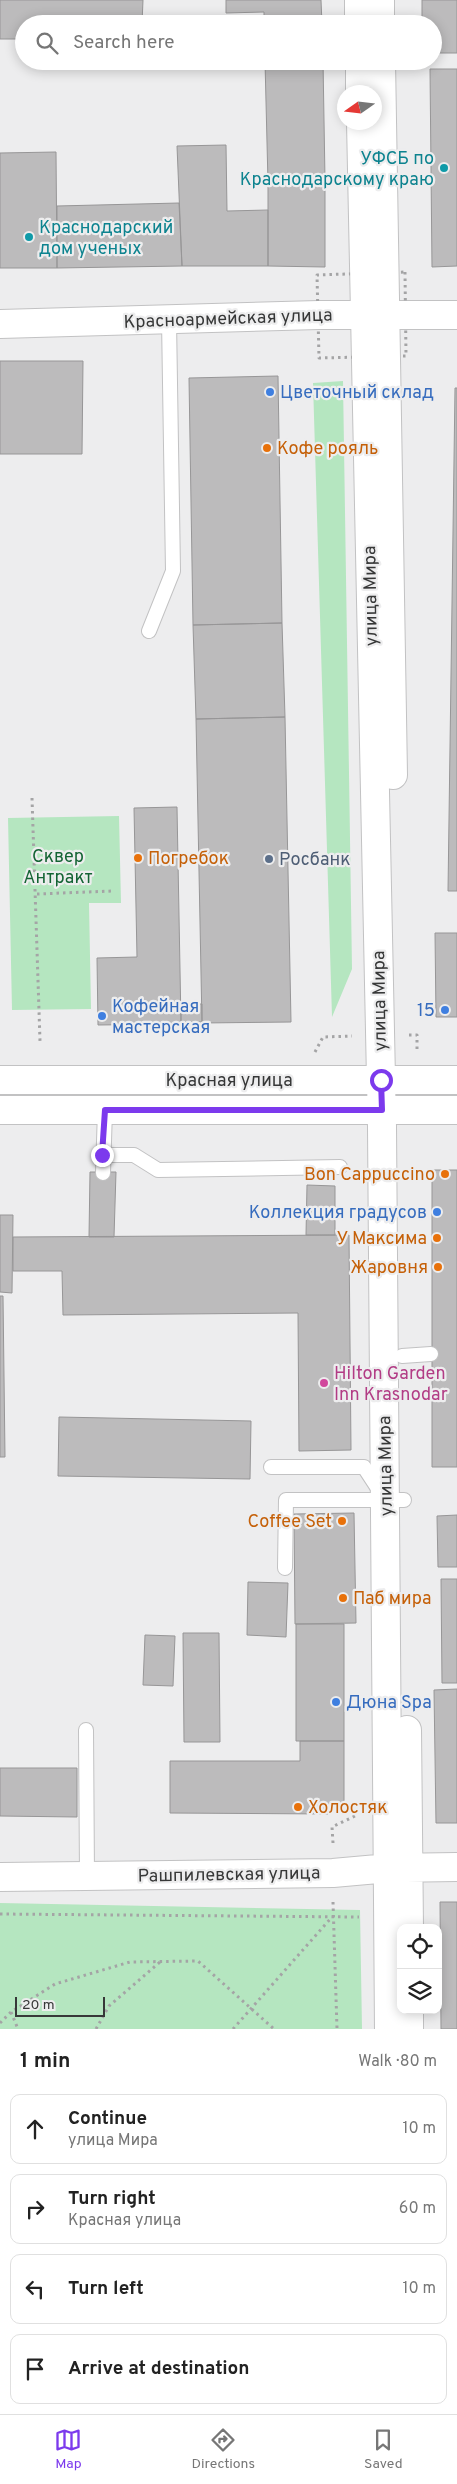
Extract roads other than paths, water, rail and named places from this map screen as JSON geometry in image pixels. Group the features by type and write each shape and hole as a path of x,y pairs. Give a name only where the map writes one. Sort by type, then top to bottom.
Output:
{"main road":[{"path":"359,0 359,15"},
{"path":"380,0 380,15"},
{"path":"360,70 360,85"},
{"name":"улица Мира","path":"381,70 375,315 390,1081 399,1868 389,2029"},
{"name":"улица Мира","path":"362,130 375,315"},
{"name":"Красноармейская улица","path":"0,324 375,315 457,315"},
{"name":"Красная улица","path":"0,1080 457,1080"},
{"name":"Красная улица","path":"0,1110 457,1110"},
{"name":"улица Мира","path":"390,1110 402,1356 395,1500"},
{"name":"Рашпилевская улица","path":"0,1877 333,1873 399,1868 457,1867"},
{"name":"улица Мира","path":"399,1868 408,1924"},
{"path":"409,2014 409,2029"}],"lane":[{"path":"150,631 173,571 168,320"},
{"path":"102,1172 105,1110"},
{"path":"102,1155 134,1155 158,1170 340,1167"},
{"path":"402,1356 432,1354"},
{"path":"271,1467 364,1467 395,1500"},
{"path":"285,1568 286,1500 395,1500"},
{"path":"86,1730 87,1876"}],"place":[{"name":"УФСБ по Краснодарскому краю","path":"444,168"},
{"name":"Краснодарский дом ученых","path":"29,237"},
{"name":"Цветочный склад","path":"270,392"},
{"name":"Кофе рояль","path":"267,448"},
{"name":"Погребок","path":"138,858"},
{"name":"Росбанк","path":"269,859"},
{"name":"15","path":"445,1010"},
{"name":"Кофейная мастерская","path":"102,1016"},
{"name":"Bon Cappuccino","path":"445,1174"},
{"name":"Коллекция градусов","path":"437,1212"},
{"name":"У Максима","path":"437,1238"},
{"name":"Жаровня","path":"438,1267"},
{"name":"Hilton Garden Inn Krasnodar","path":"324,1383"},
{"name":"Coffee Set","path":"342,1521"},
{"name":"Паб мира","path":"343,1598"},
{"name":"Дюна Spa","path":"336,1702"},
{"name":"Холостяк","path":"298,1807"}],"park label":[{"name":"Сквер Антракт","path":"58,866"}]}
